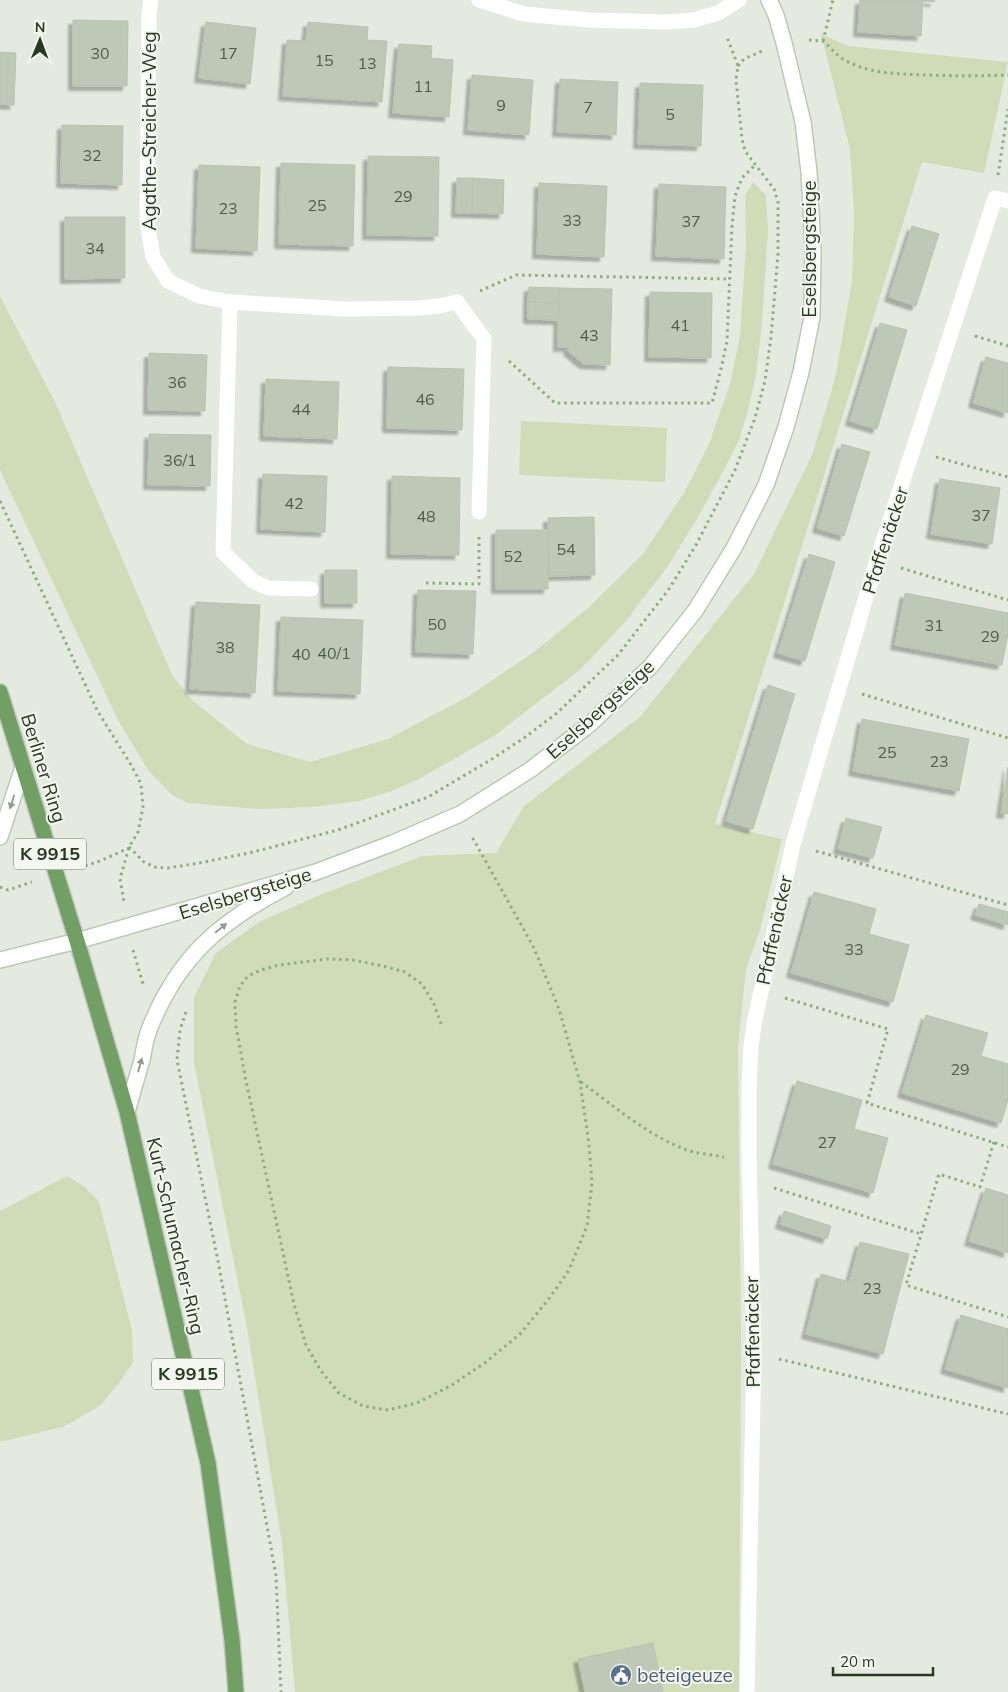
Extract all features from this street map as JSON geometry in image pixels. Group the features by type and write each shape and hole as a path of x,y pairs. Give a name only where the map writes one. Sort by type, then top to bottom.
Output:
{"main road":[{"name":"Berliner Ring","path":"0,692 77,941"},
{"name":"Kurt-Schumacher-Ring","path":"77,941 127,1112 208,1462 232,1640 236,1692"}],"street":[{"name":"Agathe-Streicher-Weg","path":"151,0 149,13 146,222 152,257 168,281 199,296 230,302 345,309 419,308 457,302"},
{"path":"479,0 524,14 588,20 666,22 694,20 718,13 739,0"},
{"name":"Eselsbergsteige","path":"0,960 77,941 316,872 394,843 460,814 530,770 590,724 651,666 695,611 734,548 766,485 802,372 812,317 813,249 809,172 802,122 784,43 776,15 769,0"},
{"name":"Pfaffenäcker","path":"747,1692 754,1353 749,1161 751,1045 793,844 877,560 953,330 1002,199"},
{"path":"230,302 223,552 253,581 268,588 311,589"},
{"path":"457,302 484,339 480,512"},
{"path":"0,837 23,767"},
{"path":"127,1112 148,1032 164,997 183,966 202,945 231,920 258,902 316,872"}],"path":[{"path":"823,41 833,0"},
{"path":"0,501 98,712 141,784 142,815 138,832 129,847 144,862 155,867 168,868 249,853 338,830 428,797 524,738 557,713 618,655 669,589 696,545 735,470 755,418 765,381 778,254 778,202 774,189 745,152 736,80 738,66 718,13"},
{"path":"738,66 744,59 754,54 784,43 802,40 823,41 846,61 876,72 902,75 1008,75"},
{"path":"1002,199 1008,109"},
{"path":"484,339 555,403 712,402 727,341 735,196 742,178 755,165"},
{"path":"457,302 516,275 729,279"},
{"path":"953,330 1008,346"},
{"path":"914,451 1008,477"},
{"path":"426,582 479,584 480,512"},
{"path":"877,560 1008,600"},
{"path":"840,688 1008,738"},
{"path":"441,1024 434,1004 422,984 404,972 353,960 319,960 261,970 248,976 240,986 235,1002 236,1026 246,1081 294,1304 306,1345 321,1371 340,1393 362,1406 388,1410 417,1403 458,1381 486,1362 520,1334 548,1300 569,1270 587,1226 592,1182 589,1144 580,1082 559,1009 534,948 460,814"},
{"path":"793,844 1008,905"},
{"path":"761,990 888,1030 867,1103 1008,1147"},
{"path":"580,1082 667,1141 693,1152 749,1161"},
{"path":"994,1142 980,1187 939,1174 906,1285 1008,1317"},
{"path":"750,1180 921,1234"},
{"path":"218,1260 276,1575 281,1692"},
{"path":"754,1353 1008,1414"}],"green space":[{"path":"821,34 848,46 1008,62 984,173 922,162 715,824 782,839 760,930 746,969 738,1046 741,1342 739,1692 295,1692 282,1543 247,1328 194,1063 194,997 216,953 259,922 320,895 422,856 496,853 524,806 641,716 754,574 812,455 835,379 852,281 854,212 850,149"},
{"path":"753,182 766,195 768,230 762,323 756,375 739,440 701,512 668,566 625,622 581,669 494,736 419,779 392,791 359,801 313,807 260,809 188,803 172,795 148,770 118,720 0,470 0,296 56,404 172,675 193,701 247,744 310,762 388,739 469,696 534,652 589,607 643,554 684,493 709,444 730,384 740,336 746,245 745,196"},
{"path":"521,421 667,428 665,482 519,475"},
{"path":"67,1176 85,1187 99,1202 132,1330 133,1362 101,1405 63,1427 0,1442 0,1211"}],"building":[{"path":"860,0 935,0 934,2 923,1 921,36 858,32"},
{"path":"73,20 128,21 127,86 73,86"},
{"path":"206,22 256,28 250,84 199,78"},
{"path":"308,22 368,27 367,40 387,41 382,102 283,96 287,40 306,41"},
{"path":"399,44 432,46 431,58 453,60 449,117 393,113"},
{"path":"0,52 16,53 14,105 0,104"},
{"path":"472,75 533,80 529,135 468,130"},
{"path":"560,79 618,82 616,135 557,132"},
{"path":"640,83 703,85 701,146 638,144"},
{"path":"62,125 123,126 122,185 61,183"},
{"path":"368,156 439,157 438,236 367,235"},
{"path":"281,163 355,165 353,246 279,244"},
{"path":"199,165 260,167 257,251 196,248"},
{"path":"457,178 473,178 472,213 456,213"},
{"path":"473,178 504,180 503,214 472,213"},
{"path":"539,183 607,186 604,257 537,254"},
{"path":"659,184 726,187 724,259 656,256"},
{"path":"65,217 125,217 125,278 65,279"},
{"path":"912,226 939,234 916,306 889,297"},
{"path":"529,287 559,288 559,303 528,302"},
{"path":"559,288 612,289 610,365 584,364 568,351 569,347 558,347"},
{"path":"650,292 712,293 711,358 649,357"},
{"path":"528,302 559,303 558,320 528,319"},
{"path":"880,323 907,330 877,429 850,421"},
{"path":"149,353 207,355 205,411 148,410"},
{"path":"986,357 1008,363 1008,413 973,403"},
{"path":"388,367 464,369 462,430 387,428"},
{"path":"266,379 339,382 337,439 264,436"},
{"path":"149,434 211,435 210,486 148,485"},
{"path":"842,444 870,452 844,536 817,528"},
{"path":"263,474 327,476 325,532 261,529"},
{"path":"392,476 460,478 459,555 391,554"},
{"path":"940,479 1000,488 992,544 931,534"},
{"path":"594,517 595,575 549,576 548,518"},
{"path":"496,530 548,530 548,589 496,589"},
{"path":"809,554 835,562 805,661 778,653"},
{"path":"325,570 357,570 357,603 325,603"},
{"path":"418,590 476,591 473,654 416,652"},
{"path":"905,593 1008,613 1008,634 1002,665 895,645"},
{"path":"196,602 260,605 255,693 190,689"},
{"path":"281,617 363,620 360,694 278,691"},
{"path":"768,685 795,694 753,829 726,821"},
{"path":"862,719 969,739 959,791 853,771"},
{"path":"1008,767 1008,814 1001,813"},
{"path":"846,818 882,827 873,858 838,849"},
{"path":"814,892 876,909 869,934 909,945 893,1002 791,973"},
{"path":"979,904 1008,912 1008,925 975,915"},
{"path":"926,1015 988,1033 981,1056 1008,1064 1008,1100 1001,1123 902,1093"},
{"path":"797,1081 862,1100 854,1129 888,1138 873,1193 773,1164"},
{"path":"986,1188 1008,1195 1008,1253 969,1241"},
{"path":"784,1211 831,1226 827,1239 780,1224"},
{"path":"860,1242 909,1254 883,1354 806,1334 821,1274 849,1282"},
{"path":"961,1315 1008,1329 1008,1388 945,1369"},
{"name":"beteigeuze","path":"653,1643 663,1692 585,1692 578,1659"}],"place":[{"name":"beteigeuze","path":"621,1675"}]}
